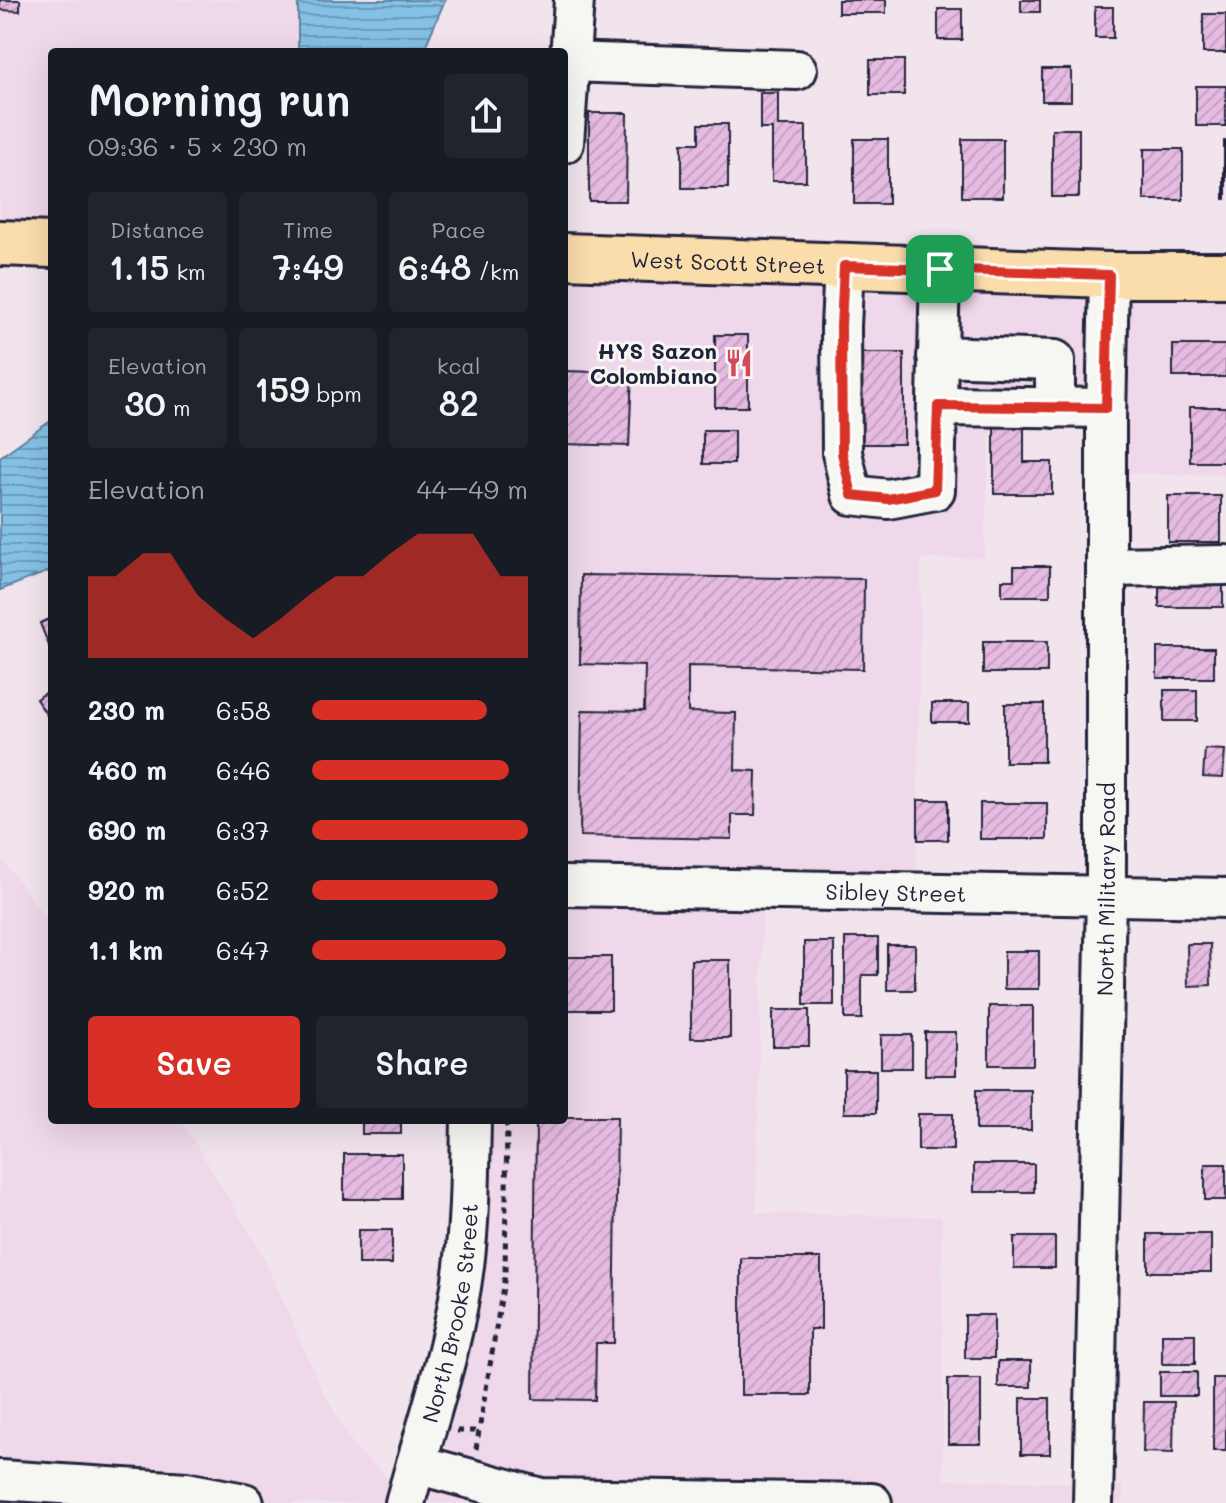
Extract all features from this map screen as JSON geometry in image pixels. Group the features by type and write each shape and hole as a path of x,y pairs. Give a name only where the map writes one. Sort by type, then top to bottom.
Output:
{"main road":[{"path":"0,243 48,245"},
{"name":"West Scott Street","path":"568,256 1109,275 1226,275"}],"street":[{"path":"568,78 574,0"},
{"path":"569,62 797,70"},
{"path":"844,266 842,453 852,495 888,499 935,490 940,269"},
{"name":"North Military Road","path":"1093,1503 1106,895 1109,275"},
{"path":"937,356 1055,360 1055,408"},
{"path":"938,406 1106,408"},
{"path":"1107,567 1226,565"},
{"name":"Sibley Street","path":"568,886 1226,898"},
{"name":"North Brooke Street","path":"405,1503 446,1357 464,1268 471,1124"},
{"path":"416,1464 541,1498 872,1503"},
{"path":"0,1480 102,1494 186,1492 244,1503"}],"path":[{"path":"471,1480 505,1275 507,1124"}],"shaded area":[{"path":"0,0 298,0 298,48 48,48 48,245 0,243"},
{"path":"568,256 1226,275 1226,475 1108,473 1106,420 990,419 984,558 921,559 916,891 763,889 756,1213 942,1217 943,1479 1123,1485 1123,1503 0,1503 0,857 48,922 48,1124 183,1124 259,1248 320,1386 354,1447 407,1495 470,1124 568,1124"}],"water":[{"path":"298,0 445,0 425,48 298,48"},
{"path":"48,423 48,572 0,590 0,457"}],"building":[{"path":"0,0 20,0 20,11 0,10"},
{"path":"838,0 886,0 886,13 838,13"},
{"path":"1021,0 1040,0 1040,12 1021,12"},
{"path":"1095,7 1113,7 1113,38 1095,38"},
{"path":"938,9 962,9 962,40 938,40"},
{"path":"1203,14 1226,14 1226,53 1203,53"},
{"path":"870,60 904,60 904,95 870,95"},
{"path":"1042,69 1071,69 1071,101 1042,101"},
{"path":"1196,86 1226,86 1226,126 1196,126"},
{"path":"760,93 778,93 778,126 806,126 806,181 772,181 772,129 760,129"},
{"path":"589,113 627,113 626,201 589,201"},
{"path":"699,124 728,124 728,188 682,188 682,143 699,143"},
{"path":"1052,129 1079,129 1079,197 1052,197"},
{"path":"854,139 888,139 888,204 854,204"},
{"path":"962,139 1003,139 1003,197 962,197"},
{"path":"1226,141 1226,199 1224,199"},
{"path":"1144,149 1183,149 1183,200 1144,200"},
{"path":"715,335 748,335 748,407 715,407"},
{"path":"1173,345 1226,345 1226,377 1173,377"},
{"path":"851,353 904,353 904,444 851,444"},
{"path":"568,371 632,373 629,446 568,444"},
{"path":"1190,407 1226,407 1226,462 1190,462"},
{"path":"994,422 1024,422 1024,462 1052,462 1052,494 994,494"},
{"path":"703,430 734,430 734,464 703,464"},
{"path":"1168,496 1221,496 1221,542 1168,542"},
{"path":"1014,566 1050,566 1050,596 1002,596 1002,580 1014,580"},
{"path":"581,575 864,579 863,669 688,666 688,712 736,713 735,770 756,771 755,815 732,815 732,839 580,836 582,710 644,711 645,666 580,664"},
{"path":"1159,575 1223,575 1223,607 1159,607"},
{"path":"48,620 48,643 40,623"},
{"path":"983,642 1047,642 1047,673 983,673"},
{"path":"1157,648 1214,648 1214,678 1157,678"},
{"path":"1164,690 1197,690 1197,721 1164,721"},
{"path":"48,692 48,717 36,699"},
{"path":"932,703 969,703 969,722 932,722"},
{"path":"1005,704 1044,704 1044,762 1005,762"},
{"path":"1205,749 1225,750 1223,778 1203,777"},
{"path":"918,800 948,800 948,840 918,840"},
{"path":"980,803 1047,803 1047,839 980,839"},
{"path":"845,938 878,938 878,975 862,975 862,1019 845,1019"},
{"path":"804,942 834,942 834,1005 804,1005"},
{"path":"1187,944 1210,944 1211,985 1188,986"},
{"path":"887,945 915,945 915,990 887,990"},
{"path":"1004,951 1039,951 1039,989 1004,989"},
{"path":"568,957 611,957 611,1010 568,1010"},
{"path":"691,960 730,960 730,1038 691,1038"},
{"path":"989,1006 1033,1006 1033,1065 989,1065"},
{"path":"773,1010 809,1010 809,1046 773,1046"},
{"path":"925,1032 956,1032 956,1075 925,1075"},
{"path":"881,1035 912,1035 912,1068 881,1068"},
{"path":"844,1070 876,1070 876,1113 844,1113"},
{"path":"976,1090 1031,1090 1031,1130 976,1130"},
{"path":"918,1114 953,1114 953,1150 918,1150"},
{"path":"568,1117 617,1117 614,1343 596,1343 595,1400 533,1399 536,1124 568,1124"},
{"path":"362,1124 401,1124 401,1134 362,1134"},
{"path":"344,1154 402,1154 402,1199 344,1199"},
{"path":"974,1164 1034,1164 1034,1192 974,1192"},
{"path":"1205,1164 1226,1164 1226,1200 1205,1200"},
{"path":"358,1230 392,1230 392,1264 358,1264"},
{"path":"1148,1234 1211,1234 1211,1272 1148,1272"},
{"path":"1014,1237 1055,1237 1055,1268 1014,1268"},
{"path":"741,1258 821,1258 821,1329 810,1329 810,1395 741,1395"},
{"path":"965,1315 994,1315 994,1358 965,1358"},
{"path":"1162,1334 1195,1334 1195,1364 1162,1364"},
{"path":"998,1361 1031,1361 1031,1387 998,1387"},
{"path":"1160,1372 1197,1372 1197,1396 1160,1396"},
{"path":"1213,1378 1226,1378 1226,1451 1213,1451"},
{"path":"948,1379 981,1379 981,1444 948,1444"},
{"path":"1021,1398 1050,1398 1050,1454 1021,1454"},
{"path":"1144,1402 1174,1402 1173,1453 1143,1452"}],"place":[{"name":"HYS Sazon Colombiano","path":"739,363"}],"route":[{"path":"844,266 940,269 1109,275 1106,408 938,406 935,490 888,499 852,495 842,453 844,266"}]}
